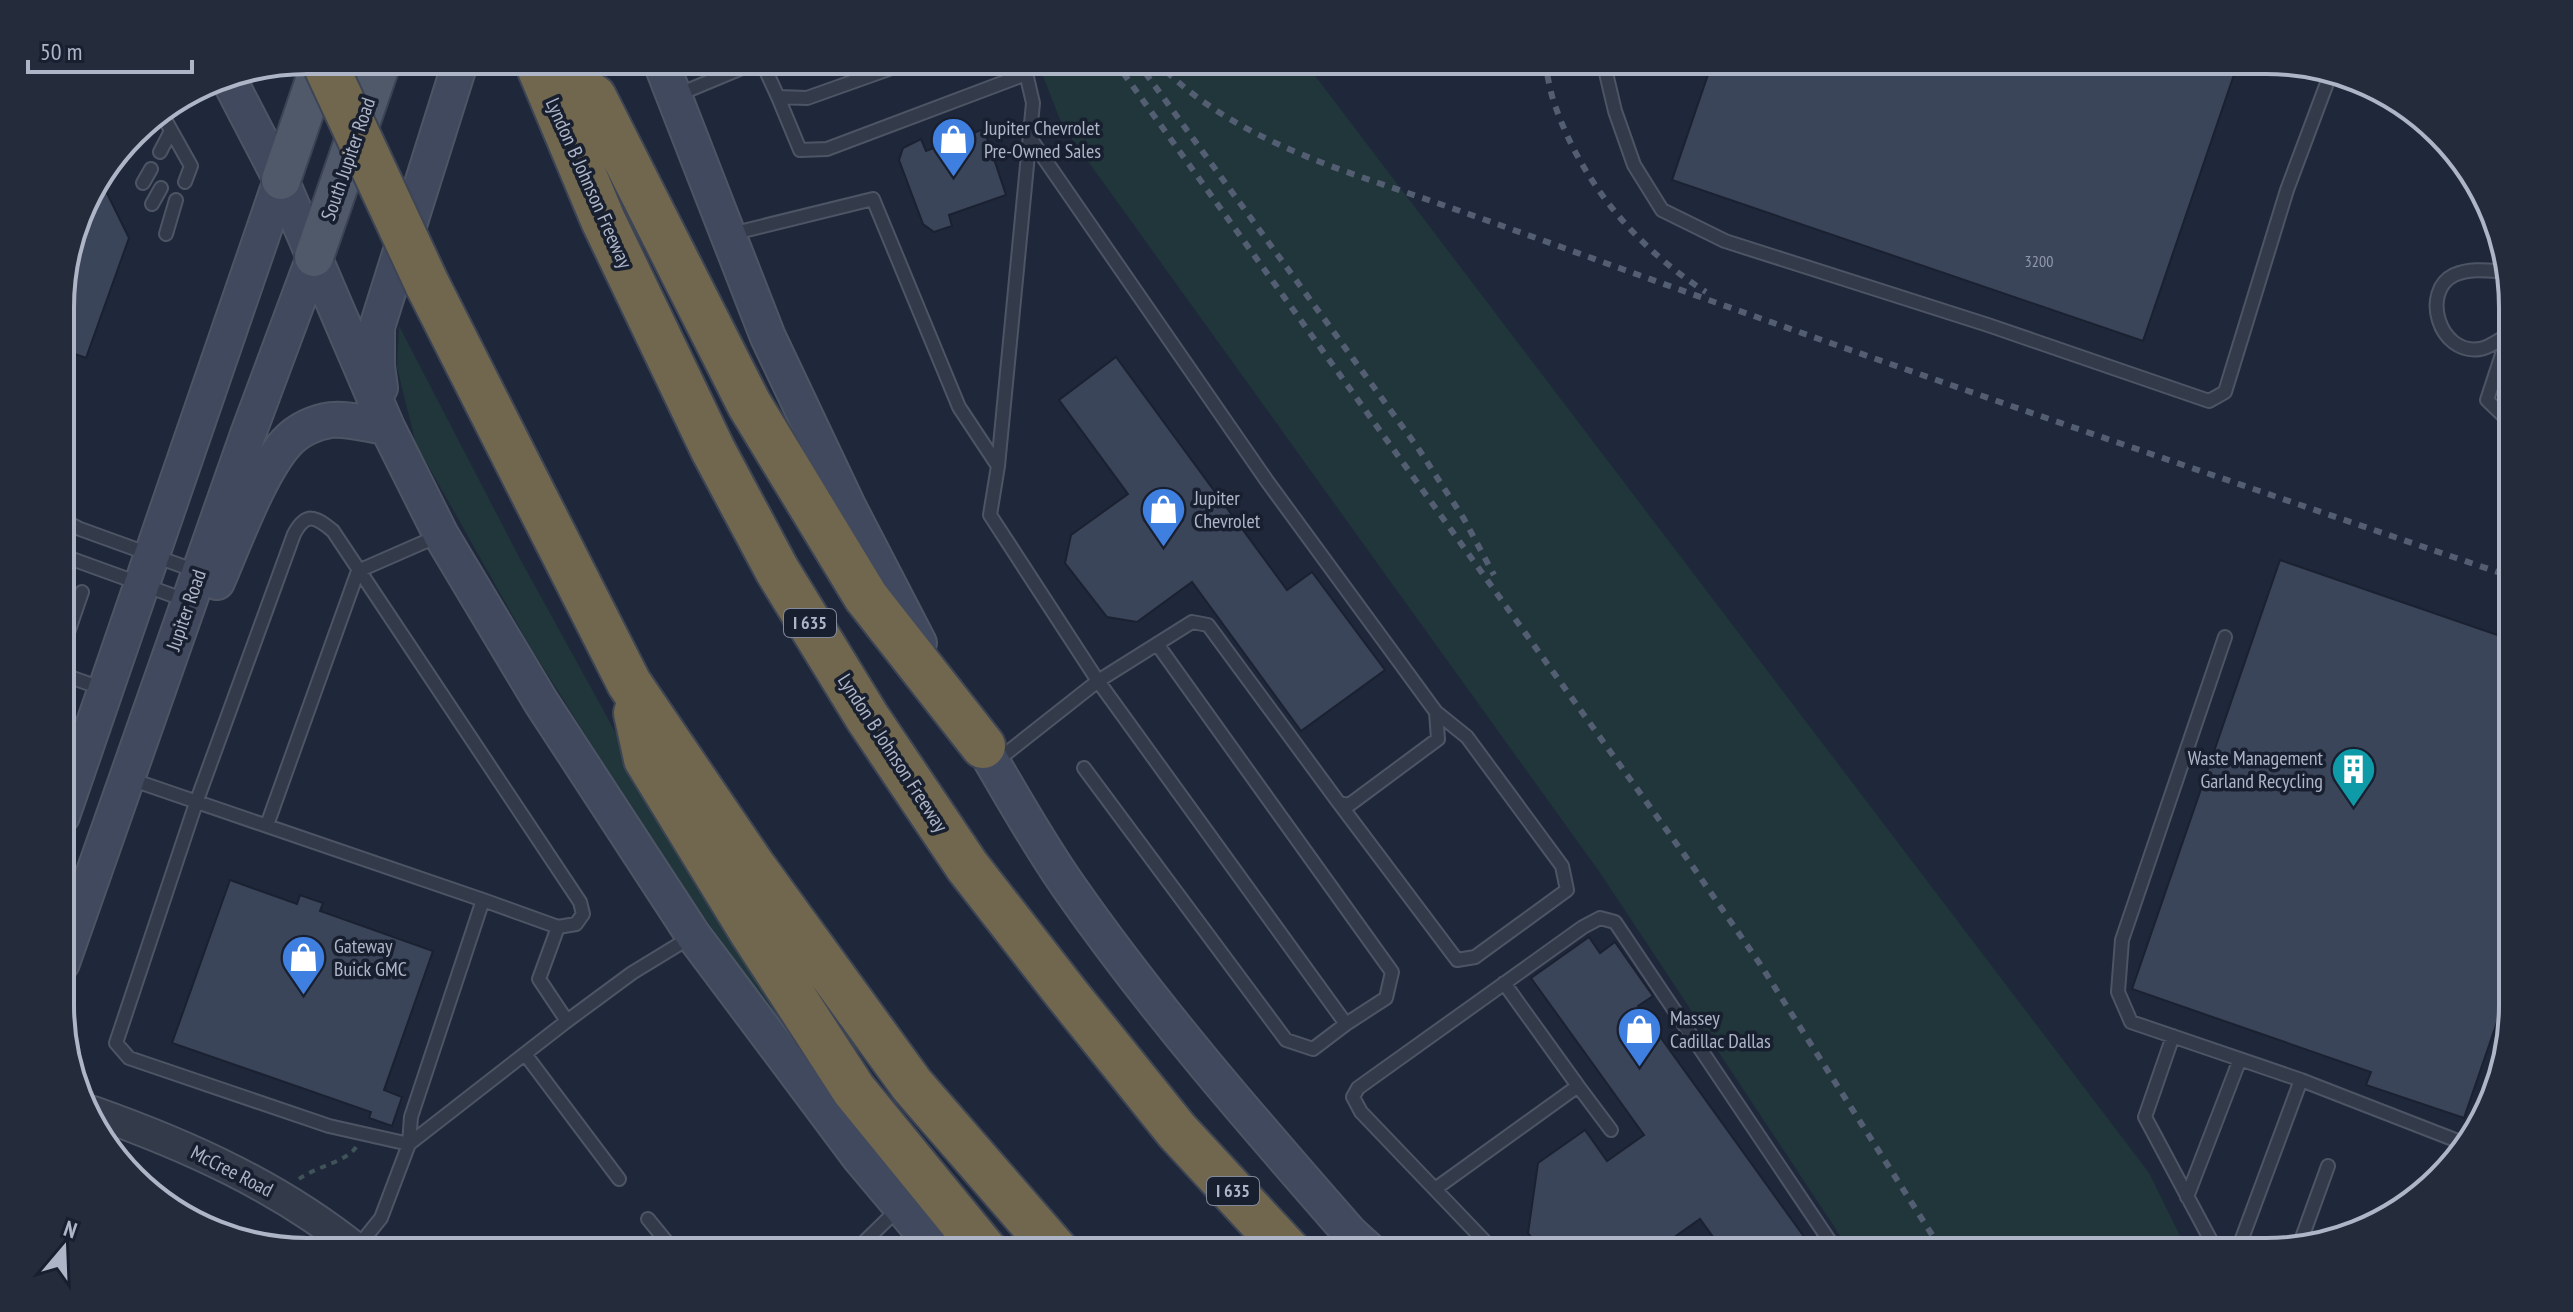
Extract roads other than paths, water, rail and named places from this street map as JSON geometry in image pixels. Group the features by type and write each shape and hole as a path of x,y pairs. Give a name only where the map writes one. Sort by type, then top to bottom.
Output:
{"highway":[{"path":"329,74 427,284 629,683 753,866 912,1085 1045,1238"},
{"name":"Lyndon B Johnson Freeway","path":"542,74 603,220 713,450 777,570 867,717 967,866 1066,993 1177,1131 1276,1238"},
{"path":"558,74 594,97 749,404 866,597 988,754"},
{"path":"629,683 646,759 751,931 854,1090 975,1238"}],"main road":[{"path":"74,782 317,74"},
{"name":"South Jupiter Road","path":"314,257 377,74"},
{"path":"387,427 377,366 377,327 457,74"},
{"path":"665,74 768,337 848,506 924,652 1067,885 1216,1080 1356,1238"},
{"path":"232,86 281,180 387,427 441,535 541,702 693,935 860,1158 927,1238"},
{"name":"Jupiter Road","path":"74,929 314,257"},
{"path":"166,668 198,623 261,485 288,440 308,426 333,420 387,427"}],"street":[{"name":"McCree Road","path":"102,1115 216,1161 274,1191 341,1238"}],"lane":[{"path":"674,97 728,74"},
{"path":"767,74 800,150 827,149 1026,74 1033,103 998,466 990,515 1098,681 1346,1024"},
{"path":"778,97 807,98 875,74"},
{"path":"1606,74 1615,111 1634,165 1662,210 1725,241 1988,325 2209,401 2225,392 2287,190 2327,82"},
{"path":"166,122 191,166 185,182"},
{"path":"160,152 171,131"},
{"path":"988,754 1192,622 1208,625 1457,960 1475,957 1567,890 1562,866 1467,737 1436,712 1267,481 1030,138"},
{"path":"175,163 182,150"},
{"path":"143,183 151,169"},
{"path":"152,204 161,188"},
{"path":"728,235 873,199 959,407 998,466"},
{"path":"166,234 176,200"},
{"path":"2496,271 2476,270 2451,276 2441,290 2436,312 2443,334 2462,346 2481,349 2499,338"},
{"path":"2499,364 2487,400 2499,412"},
{"path":"127,778 196,803 267,825 558,927 576,924 583,914 580,902 333,531 321,521 310,518 301,521 294,534 196,803 116,1043 129,1058 329,1126 409,1144"},
{"path":"74,526 148,570 194,587"},
{"path":"267,825 358,571 441,535"},
{"path":"74,559 148,570 194,587"},
{"path":"74,615 82,592"},
{"path":"2225,637 2122,940 2118,992 2131,1022 2301,1080 2456,1140"},
{"path":"1084,768 1286,1040 1313,1049 1386,998 1392,972 1157,644"},
{"path":"74,679 106,690"},
{"path":"1339,803 1349,805 1438,739 1436,712"},
{"path":"367,1238 381,1218 409,1144 411,1117 483,900"},
{"path":"1482,1238 1361,1112 1353,1097 1358,1088 1583,927 1600,918 1615,922 1828,1238"},
{"path":"558,927 539,979 567,1021"},
{"path":"409,1144 632,973 693,935"},
{"path":"1504,983 1611,1130"},
{"path":"2173,1036 2145,1117 2209,1238"},
{"path":"525,1054 619,1179"},
{"path":"2187,1197 2240,1059"},
{"path":"2242,1238 2301,1080"},
{"path":"1435,1189 1578,1086"},
{"path":"2303,1235 2328,1166"},
{"path":"869,1238 901,1207"},
{"path":"648,1219 664,1238"}],"railway":[{"path":"1124,74 1691,864 1760,964 1934,1238"},
{"path":"1146,74 1418,448 1464,519 1494,575"},
{"path":"1170,74 1209,106 1240,125 1338,169 1918,374 2499,573"},
{"path":"1547,74 1567,136 1597,188 1658,256 1706,292"}],"place":[{"name":"Jupiter Chevrolet Pre-Owned Sales","path":"953,178"},
{"name":"Jupiter Chevrolet","path":"1163,549"},
{"name":"Waste Management Garland Recycling","path":"2354,808"},
{"name":"Gateway Buick GMC","path":"303,997"},
{"name":"Massey Cadillac Dallas","path":"1639,1068"}]}
